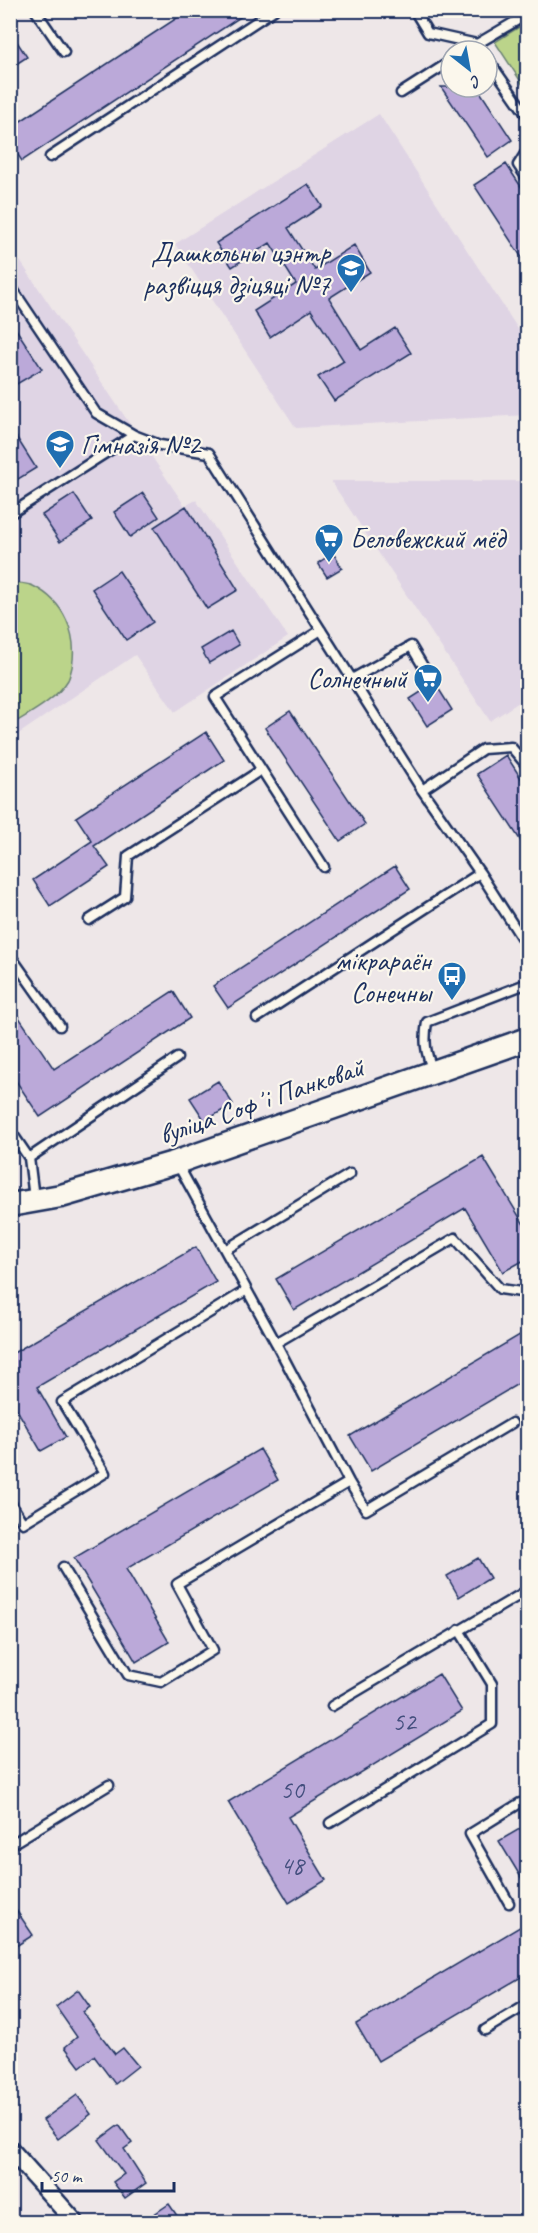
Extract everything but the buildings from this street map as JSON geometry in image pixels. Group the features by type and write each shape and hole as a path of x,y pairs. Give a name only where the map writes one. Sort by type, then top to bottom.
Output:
{"main road":[{"name":"вуліца Софʼі Панковай","path":"10,1205 61,1196 177,1162 528,1039"}],"street":[{"path":"10,2149 75,2223"}],"lane":[{"path":"35,10 64,52"},
{"path":"51,157 274,10"},
{"path":"414,10 428,33 450,39"},
{"path":"492,39 528,14"},
{"path":"401,93 439,69"},
{"path":"499,75 528,117"},
{"path":"528,149 518,165 528,180"},
{"path":"10,285 96,412 134,435 159,445 209,453 423,790 528,948"},
{"path":"10,514 134,435"},
{"path":"321,630 215,698 324,867"},
{"path":"352,679 411,646 427,673"},
{"path":"423,790 483,749 511,747 528,767"},
{"path":"89,920 125,897 128,856 261,770"},
{"path":"257,1018 480,873"},
{"path":"10,955 60,1026"},
{"path":"434,1072 426,1055 424,1039 427,1022 528,983"},
{"path":"29,1158 177,1058"},
{"path":"10,1130 29,1158 34,1202"},
{"path":"177,1162 366,1510 512,1423"},
{"path":"225,1250 350,1174"},
{"path":"276,1342 455,1238 501,1289 528,1293"},
{"path":"10,1502 23,1523 105,1473 62,1402 247,1290"},
{"path":"63,1568 128,1675 161,1682 213,1650 177,1584 349,1482"},
{"path":"332,1707 528,1590"},
{"path":"330,1824 492,1724 492,1684 459,1630"},
{"path":"10,1845 109,1785"},
{"path":"509,1903 470,1834 520,1803 528,1803"},
{"path":"485,2030 528,2004"}],"shaded area":[{"name":"Дашкольны цэнтр развіцця дзіцяці №7","path":"379,114 527,343 527,387 522,391 527,399 527,415 296,428 175,244"},
{"path":"10,246 185,506 196,500 288,637 175,712 135,655 11,739"},
{"path":"331,481 527,481 527,697 490,721"}],"green space":[{"path":"527,22 527,91 499,48 499,40"},
{"path":"10,582 33,586 53,600 66,620 73,643 72,667 63,687 42,706 11,725"}],"place":[{"name":"Дашкольны цэнтр развіцця дзіцяці №7","path":"351,294"},
{"name":"Гімназія №2","path":"60,470"},
{"name":"Беловежский мёд","path":"329,564"},
{"name":"Солнечный","path":"428,704"},
{"name":"мікрараён Сонечны","path":"452,1002"}]}
